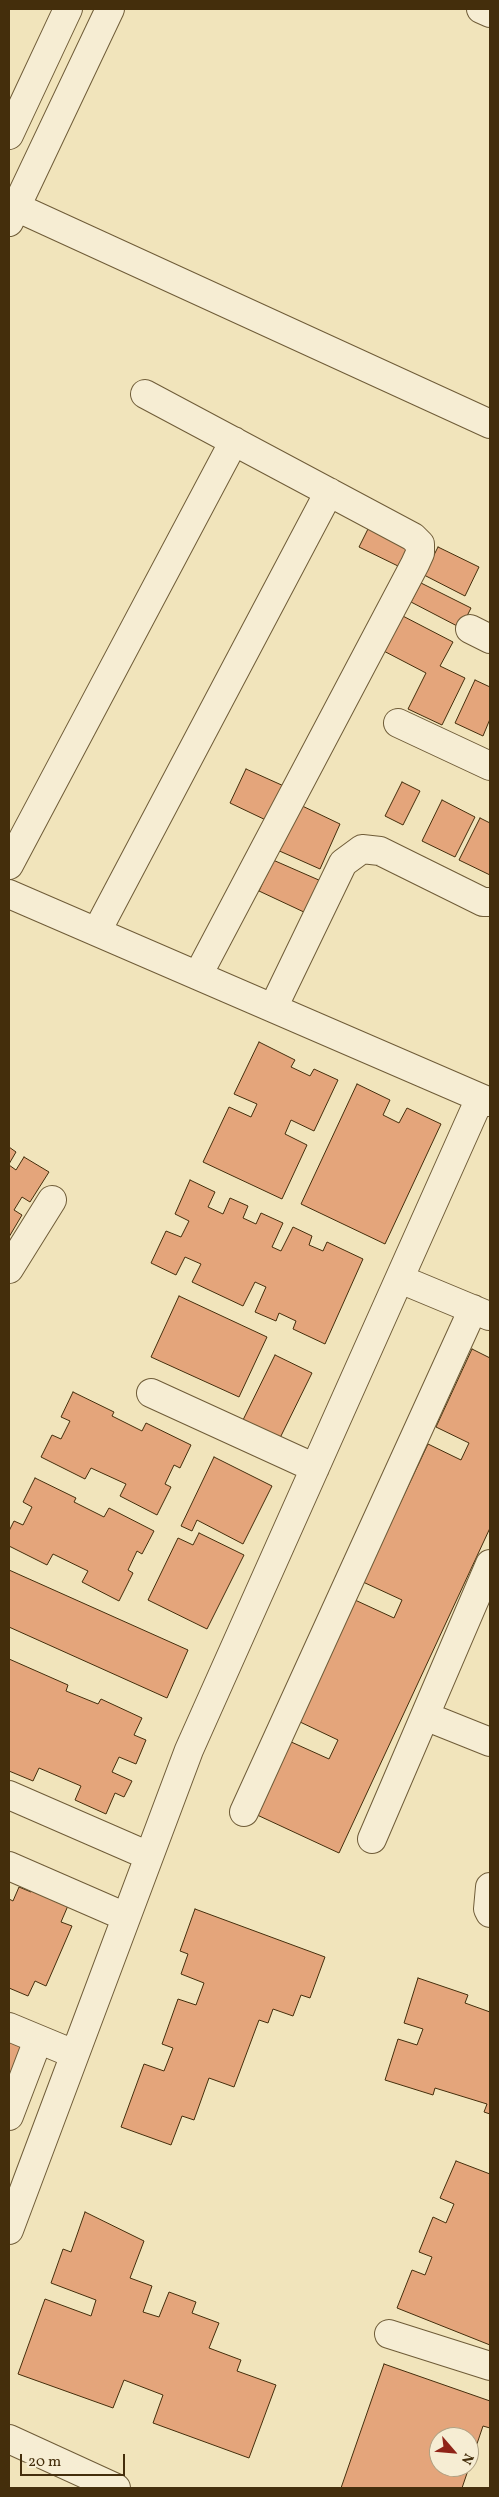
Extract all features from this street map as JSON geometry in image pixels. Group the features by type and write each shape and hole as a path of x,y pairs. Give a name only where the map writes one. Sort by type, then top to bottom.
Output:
{"street":[{"path":"9,136 14,108 68,9"},
{"path":"110,9 12,214 490,424"},
{"path":"481,9 490,13"},
{"path":"145,394 413,537 420,544 420,553 198,975"},
{"path":"9,864 234,441"},
{"path":"97,932 328,492"},
{"path":"398,723 490,766"},
{"path":"272,1008 343,863 362,849 380,851 483,902 490,902"},
{"path":"9,894 485,1100 400,1279 189,1750 9,2230"},
{"path":"9,1269 52,1200"},
{"path":"244,1812 482,1313 400,1279"},
{"path":"151,1394 315,1468"},
{"path":"372,1839 490,1564"},
{"path":"425,1716 490,1742"},
{"path":"9,1795 149,1856"},
{"path":"9,1866 126,1917"},
{"path":"490,1887 488,1909 490,1913"},
{"path":"9,2028 74,2054"},
{"path":"9,2116 38,2040"},
{"path":"389,2334 490,2366"},
{"path":"9,2439 116,2488"}],"building":[{"path":"371,523 411,542 398,566 359,547"},
{"path":"438,547 479,567 465,596 424,575"},
{"path":"421,583 471,608 461,628 411,602"},
{"path":"397,613 453,642 440,666 465,678 442,725 408,709 426,673 378,648"},
{"path":"475,680 490,687 490,719 483,736 455,723"},
{"path":"246,769 286,787 270,822 230,803"},
{"path":"402,782 420,791 403,825 385,816"},
{"path":"442,800 475,817 455,857 422,841"},
{"path":"296,803 340,824 320,869 275,849"},
{"path":"480,818 490,823 490,875 459,860"},
{"path":"273,860 321,881 306,913 259,891"},
{"path":"259,1042 295,1060 291,1067 310,1076 314,1069 338,1080 314,1131 291,1120 285,1134 307,1145 282,1199 203,1162 229,1107 251,1117 257,1104 234,1094"},
{"path":"357,1084 390,1100 383,1115 399,1123 407,1108 441,1124 385,1244 301,1204"},
{"path":"9,1147 16,1152 9,1164"},
{"path":"24,1157 49,1172 30,1202 22,1197 14,1210 22,1215 9,1237 9,1165 16,1170"},
{"path":"190,1180 215,1192 208,1207 223,1214 230,1198 248,1206 243,1218 256,1224 261,1213 283,1223 272,1247 281,1251 293,1227 312,1236 309,1245 323,1251 327,1242 363,1259 325,1344 293,1329 296,1321 279,1313 276,1321 255,1312 266,1287 255,1282 243,1306 192,1282 201,1264 185,1257 176,1275 151,1263 166,1231 181,1237 189,1221 175,1214"},
{"path":"179,1296 267,1337 239,1397 151,1357"},
{"path":"472,1349 490,1358 490,1528 339,1853 255,1814 289,1741 329,1759 338,1740 298,1721 355,1600 394,1618 402,1600 363,1582 428,1444 461,1460 469,1443 436,1427"},
{"path":"275,1355 312,1373 279,1440 242,1422"},
{"path":"73,1392 114,1412 112,1416 142,1431 146,1423 191,1445 180,1468 174,1465 165,1484 171,1487 157,1515 120,1496 126,1484 91,1468 85,1479 41,1457 52,1435 61,1439 70,1421 61,1417"},
{"path":"214,1457 272,1486 243,1544 197,1520 192,1531 181,1526"},
{"path":"35,1478 76,1498 74,1502 104,1517 109,1508 154,1531 142,1554 137,1551 128,1570 133,1573 119,1601 82,1582 88,1571 53,1554 47,1565 9,1546 9,1531 14,1521 23,1525 32,1507 23,1502"},
{"path":"199,1533 244,1555 207,1629 148,1600 178,1538 193,1545"},
{"path":"9,1570 188,1650 167,1698 9,1627"},
{"path":"9,1659 68,1685 66,1691 98,1704 101,1699 142,1718 134,1735 146,1740 136,1764 119,1757 112,1772 132,1781 124,1797 115,1793 106,1814 75,1800 81,1786 39,1768 33,1781 9,1771"},
{"path":"34,1885 70,1901 61,1922 72,1926 46,1986 35,1981 28,1996 9,1988 9,1899 13,1901 19,1887 31,1892"},
{"path":"195,1909 325,1957 310,1998 301,1995 293,2016 273,2009 268,2023 259,2020 234,2087 209,2078 194,2120 182,2116 171,2145 121,2127 144,2064 164,2071 173,2048 162,2044 178,1999 196,2005 204,1983 181,1974 188,1954 180,1951"},
{"path":"418,1978 468,1995 465,2003 490,2012 490,2114 484,2112 487,2104 435,2088 433,2095 385,2080 398,2039 417,2045 423,2029 404,2023"},
{"path":"9,2040 22,2045 9,2080"},
{"path":"456,2161 490,2174 490,2345 397,2308 412,2270 425,2275 432,2257 419,2252 433,2217 446,2223 454,2204 440,2198"},
{"path":"85,2212 144,2241 130,2278 152,2286 143,2312 159,2317 169,2292 196,2302 192,2313 219,2323 209,2348 241,2360 237,2371 276,2385 249,2458 153,2423 163,2395 124,2380 113,2408 18,2374 45,2299 91,2316 96,2300 51,2283 63,2249 71,2252"},
{"path":"384,2364 490,2401 490,2428 483,2426 479,2438 479,2427 429,2427 429,2477 466,2477 462,2488 341,2488"}]}
